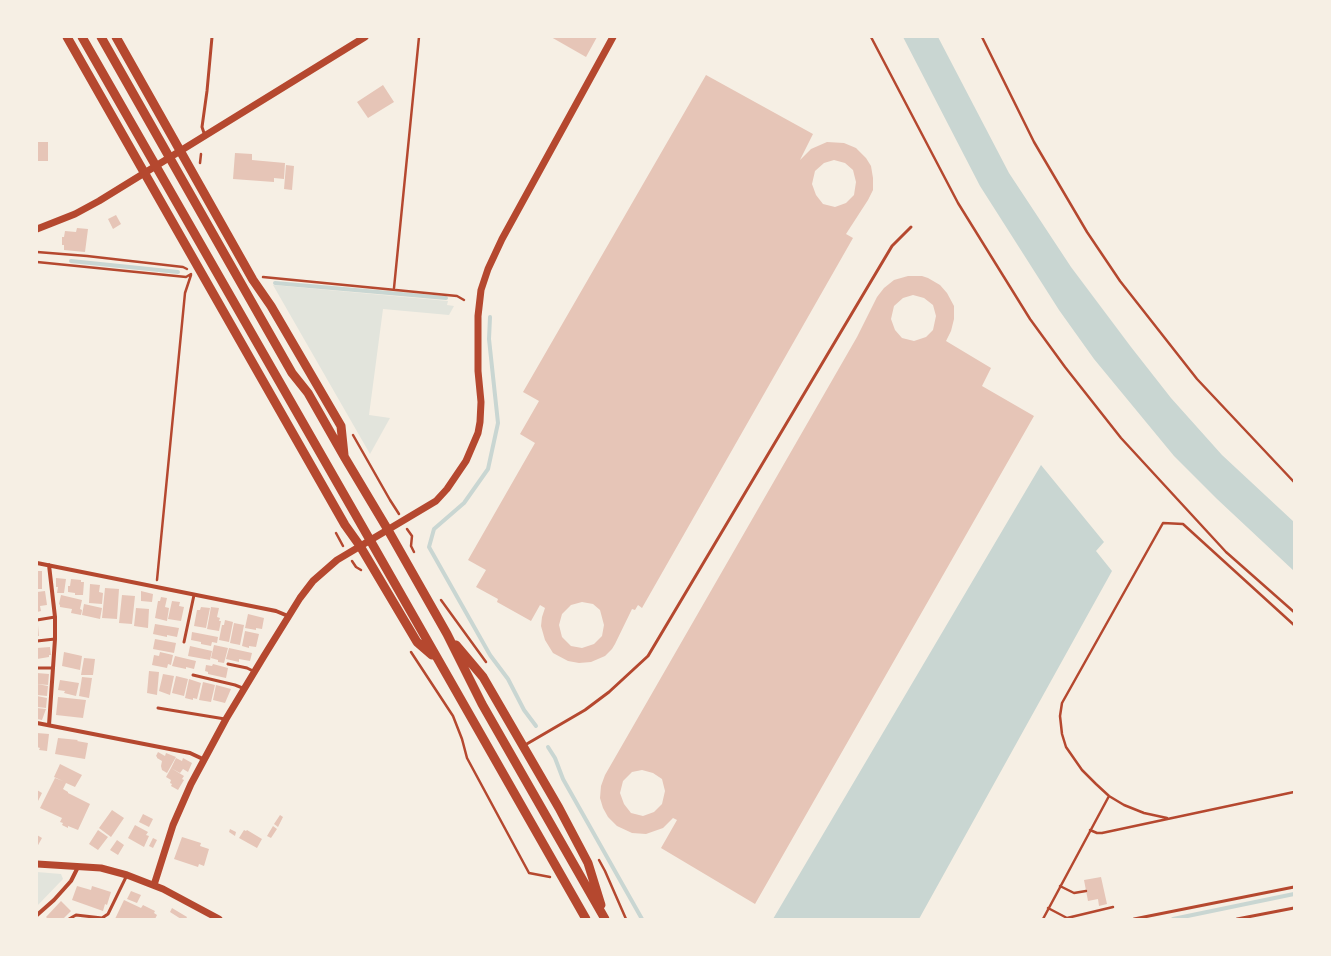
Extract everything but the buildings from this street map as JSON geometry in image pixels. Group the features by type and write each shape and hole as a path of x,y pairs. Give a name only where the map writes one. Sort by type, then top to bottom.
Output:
{"highway":[{"path":"67,37 345,525 360,546 417,642 437,660"},
{"path":"82,37 586,919"},
{"path":"101,37 292,373 308,393 388,530 447,634 482,704 605,919"},
{"path":"116,37 254,280 342,426 345,458"},
{"path":"447,634 483,677 588,863 605,919"}],"street":[{"path":"37,229 75,214 98,201 365,37"},
{"path":"154,885 173,825 191,784 226,719 288,616 313,581 338,560 436,501 456,476 472,448 478,433 481,402 478,372 478,316 481,290 488,269 502,239 614,37"},
{"path":"37,563 276,611 288,616"},
{"path":"49,566 55,617 54,668 49,725"},
{"path":"37,723 190,753 205,760"},
{"path":"37,864 101,868 126,875 154,885 219,919"},
{"path":"37,915 54,900 71,881 78,867"}],"lane":[{"path":"205,136 202,127 212,37"},
{"path":"523,746 585,710 609,692 648,656 892,246 911,227"},
{"path":"184,642 194,594"},
{"path":"37,620 55,617"},
{"path":"37,642 55,639"},
{"path":"228,664 247,668 255,672"},
{"path":"37,668 54,668"},
{"path":"193,675 245,688"},
{"path":"158,708 226,719"},
{"path":"69,919 76,915 102,918 108,914 126,875"},
{"path":"1134,919 1294,887"},
{"path":"1237,919 1294,908"}],"path":[{"path":"394,288 419,37"},
{"path":"871,37 958,203 1030,319 1065,367 1121,438 1226,552 1294,612"},
{"path":"982,37 1034,142 1087,232 1120,281 1197,379 1294,482"},
{"path":"37,252 183,267 192,272 186,277 37,262"},
{"path":"254,280 262,277 279,278 457,296 464,300"},
{"path":"156,586 185,293 190,279"},
{"path":"1167,818 1144,813 1124,805 1109,796 1082,770 1066,747 1062,734 1060,716 1062,703 1162,522 1183,524 1294,625"},
{"path":"412,536 411,546 415,553"},
{"path":"356,567 365,572"},
{"path":"438,595 490,668"},
{"path":"410,651 453,716 462,739 467,758 529,873 550,877 553,883"},
{"path":"1090,830 1097,833 1102,833 1294,792"},
{"path":"1042,919 1109,796"},
{"path":"1060,886 1074,893 1086,891"},
{"path":"1048,908 1067,918 1113,907"}],"shaded area":[{"path":"903,37 938,37 1009,173 1071,267 1171,398 1222,455 1294,522 1294,571 1217,499 1174,456 1094,359 1059,310 980,186"},
{"path":"273,285 448,301 447,305 454,306 449,315 383,309 369,415 390,418 370,454"},
{"path":"1041,465 1104,542 1096,551 1112,571 919,919 773,919"},
{"path":"37,872 61,874 63,879 37,906"}],"waterway":[{"path":"71,261 178,272"},
{"path":"275,283 446,298"},
{"path":"490,317 489,339 498,423 488,469 464,503 434,529 429,547 490,655 508,679 524,710 536,726"},
{"path":"548,747 555,758 563,779 642,919"},
{"path":"1173,919 1294,894"}]}
